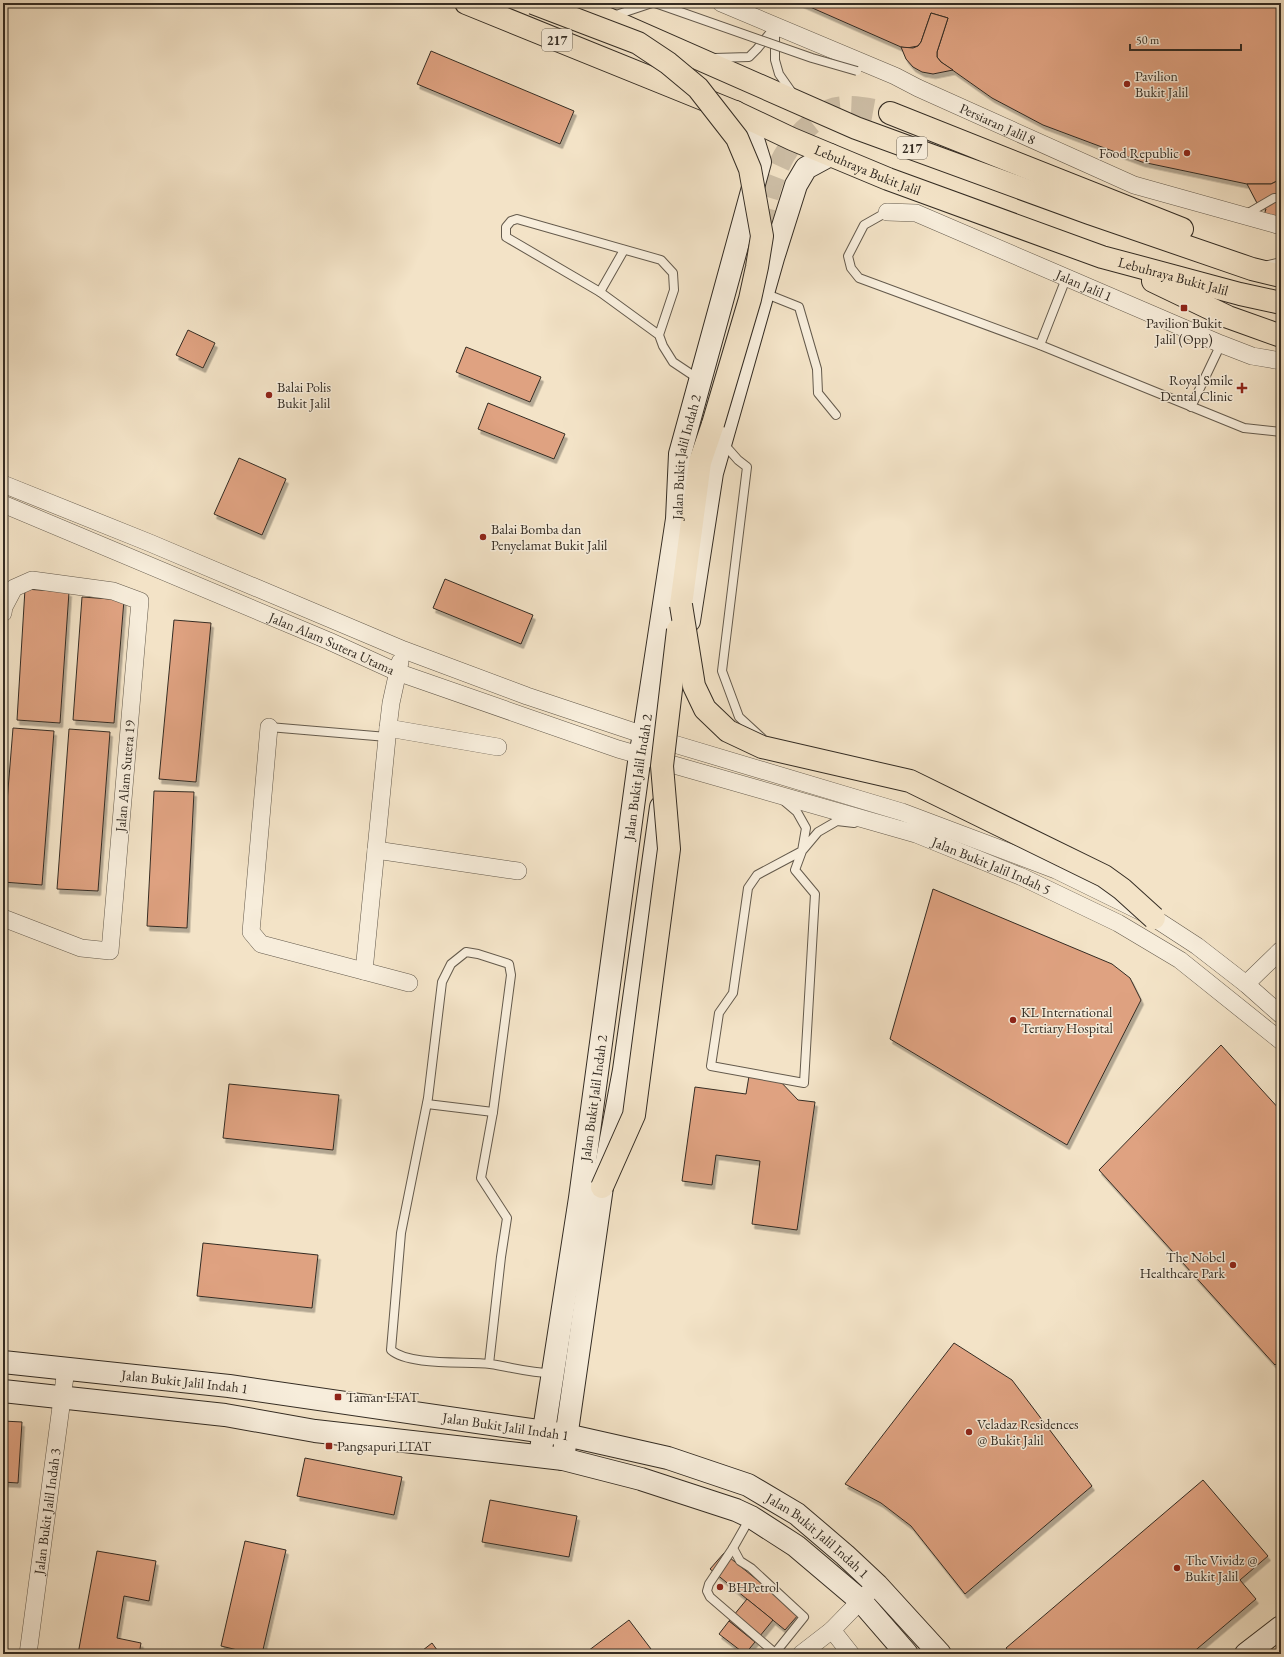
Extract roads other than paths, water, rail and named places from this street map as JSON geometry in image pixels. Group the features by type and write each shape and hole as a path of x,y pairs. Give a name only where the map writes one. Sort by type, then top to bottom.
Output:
{"highway":[{"name":"Lebuhraya Bukit Jalil","path":"466,3 735,112 792,139 888,179 1102,257 1240,294 1281,303"},
{"path":"533,3 638,43 668,63 698,88 737,138 750,169 762,236 750,299 700,462 662,766 669,849 634,1114 602,1187"},
{"name":"Lebuhraya Bukit Jalil","path":"572,3 702,58 800,104 856,128 1252,269 1281,276"},
{"path":"890,113 1126,208 1223,245 1252,269"},
{"path":"1102,257 1228,317 1281,336"},
{"path":"681,605 694,686 705,708 728,731 762,747 910,781 1104,876 1122,889 1154,918"}],"street":[{"name":"Persiaran Jalil 8","path":"721,3 895,76 1134,185 1281,226"},
{"name":"Jalan Bukit Jalil Indah 2","path":"540,1456 580,1198 642,745 677,519 680,454 760,162 751,133 735,112"},
{"name":"Jalan Bukit Jalil Indah 2","path":"563,1459 602,1187 624,1070 669,753 712,473 763,293 796,185 806,168 830,155"},
{"name":"Jalan Jalil 1","path":"887,212 916,213 1067,276 1221,344 1252,356 1281,361"},
{"name":"Jalan Alam Sutera Utama","path":"3,484 150,543 404,650 527,696 642,745"},
{"name":"Jalan Alam Sutera Utama","path":"3,504 321,638 397,672 592,740 642,745"},
{"name":"Jalan Alam Sutera 19","path":"3,613 4,607 14,588 32,580 113,591 140,601 110,951 81,948 3,918"},
{"path":"364,971 387,733 397,672 404,650"},
{"path":"448,689 458,669"},
{"path":"269,727 251,932 261,944 409,983"},
{"path":"387,733 498,747"},
{"path":"642,745 669,753"},
{"name":"Jalan Bukit Jalil Indah 5","path":"669,753 777,794 916,834 1022,876 1118,923 1180,960 1281,1041"},
{"name":"Jalan Bukit Jalil Indah 5","path":"669,753 902,812 1056,870 1154,918 1197,946 1246,984 1281,1015"},
{"path":"376,850 518,871"},
{"path":"1246,984 1281,950"},
{"name":"Jalan Bukit Jalil Indah 1","path":"3,1362 230,1386 566,1435 668,1458 748,1485 797,1514 877,1585 940,1654"},
{"name":"Jalan Bukit Jalil Indah 3","path":"28,1654 66,1369"},
{"path":"225,1415 230,1386"},
{"name":"Jalan Bukit Jalil Indah 1","path":"3,1391 225,1415 315,1430 563,1459 641,1479 736,1510 751,1517 796,1546 861,1601 907,1654"},
{"path":"802,1654 832,1630 877,1585"},
{"path":"1246,1654 1281,1627"},
{"path":"832,1630 851,1654"}],"lane":[{"path":"608,18 653,3 812,58 857,71 895,76"},
{"path":"702,58 749,57 758,49 774,27 775,60 779,74 800,104"},
{"path":"1244,216 1274,198 1281,198"},
{"path":"887,212 864,225 848,256 851,268 859,278 1040,345 1244,428 1281,432"},
{"path":"659,335 674,290 673,273 661,260 517,219 511,221 506,227 506,237 600,292 659,335 672,362 700,381"},
{"path":"600,292 624,250"},
{"path":"1252,269 1281,262"},
{"path":"1040,345 1067,276"},
{"path":"763,293 799,307 817,369 818,393 836,415"},
{"path":"1191,407 1221,344"},
{"path":"721,441 738,460 747,467 722,671 740,717 763,738 898,772"},
{"path":"269,727 387,733"},
{"path":"777,794 797,812 806,828 802,851 795,870 815,894 804,1083 711,1066 719,1013 733,992 748,888 757,875 802,851 818,832 837,821 895,828"},
{"path":"489,1364 507,1218 482,1178 493,1112 511,974 509,964 478,954 466,952 451,964 442,982 427,1104 401,1233 391,1350 396,1355 452,1364 489,1364 532,1373 553,1373"},
{"path":"427,1104 493,1112"},
{"path":"733,1548 740,1561 751,1568 804,1617 775,1654 710,1597 707,1591 709,1584 733,1548 751,1517"}],"tunnel":[{"path":"759,229 767,198 777,169 792,143 802,132 824,113 836,108 851,107 890,113"}],"place":[{"name":"Pavilion Bukit Jalil","path":"1127,84"},
{"name":"Food Republic","path":"1187,153"},
{"name":"Pavilion Bukit Jalil (Opp)","path":"1184,308"},
{"name":"Royal Smile Dental Clinic","path":"1242,388"},
{"name":"Balai Polis Bukit Jalil","path":"269,395"},
{"name":"Balai Bomba dan Penyelamat Bukit Jalil","path":"483,537"},
{"name":"KL International Tertiary Hospital","path":"1013,1020"},
{"name":"The Nobel Healthcare Park","path":"1233,1265"},
{"name":"Taman LTAT","path":"338,1397"},
{"name":"Veladaz Residences @ Bukit Jalil","path":"969,1432"},
{"name":"Pangsapuri LTAT","path":"329,1446"},
{"name":"The Vividz @ Bukit Jalil","path":"1177,1568"},
{"name":"BHPetrol","path":"720,1587"}]}
